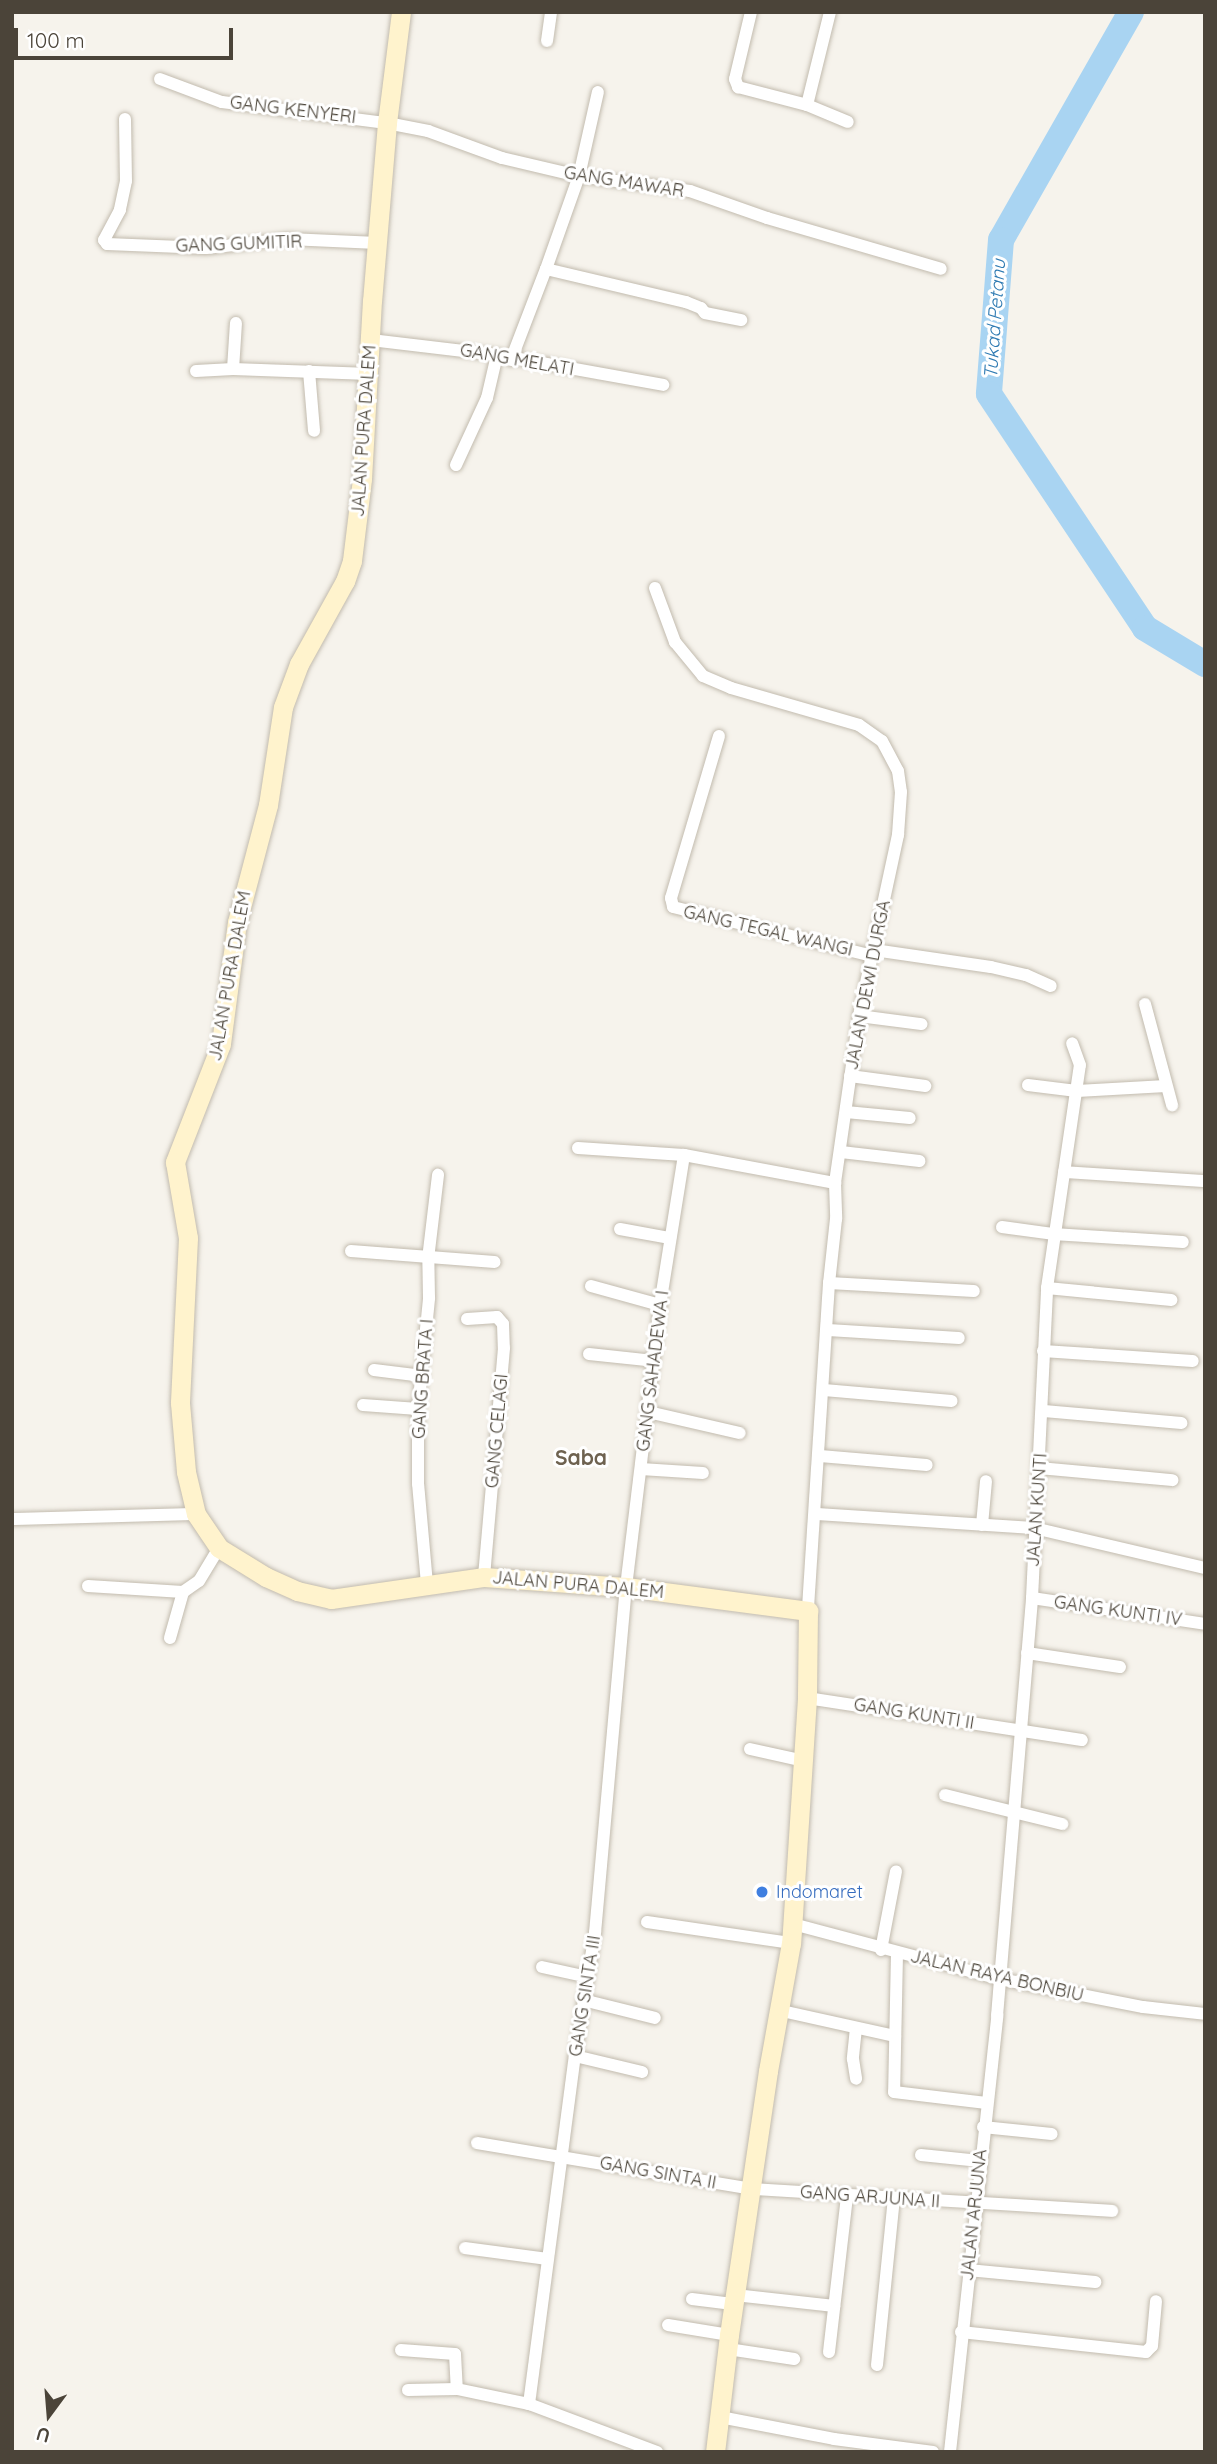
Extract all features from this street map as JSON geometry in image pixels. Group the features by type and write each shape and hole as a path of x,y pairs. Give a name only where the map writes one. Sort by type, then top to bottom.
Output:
{"street":[{"name":"JALAN PURA DALEM","path":"401,12 387,122 370,374 352,561 345,581 299,664 283,707 268,805 237,922 221,1044 175,1158 174,1171 185,1211 188,1252 181,1357 182,1438 186,1472 196,1514 219,1548 266,1577 296,1591 331,1599 361,1597 427,1584 484,1577 626,1587 808,1611"},
{"path":"547,41 551,12"},
{"path":"751,12 736,83 741,90 807,105 848,122"},
{"path":"807,105 830,12"},
{"name":"GANG KENYERI","path":"159,79 222,102 387,122"},
{"path":"511,360 579,176 598,92"},
{"name":"GANG GUMITIR","path":"125,119 126,181 120,211 104,240 107,244 206,248 289,240 377,243"},
{"name":"GANG MAWAR","path":"387,122 428,131 502,158 579,176 690,191 766,218 941,269"},
{"path":"546,269 686,302 701,308 705,313 741,320"},
{"path":"233,369 236,323"},
{"name":"GANG MELATI","path":"371,340 497,355 511,360 663,384"},
{"path":"456,466 487,398 497,355"},
{"path":"196,371 233,369 370,374"},
{"path":"309,371 314,431"},
{"name":"JALAN DEWI DURGA","path":"654,588 675,642 703,676 731,688 859,725 882,741 898,771 901,810 874,953 859,1016 835,1183 836,1219 829,1283 817,1514 808,1611"},
{"name":"GANG TEGAL WANGI","path":"719,736 671,898 673,907 874,953"},
{"path":"874,953 991,967 1026,975 1051,986"},
{"path":"1145,1004 1172,1105"},
{"path":"859,1016 920,1024"},
{"name":"JALAN KUNTI","path":"1000,1979 1012,1811 1032,1598 1034,1528 1044,1411 1043,1351 1047,1287 1080,1065 1077,1051 1072,1044"},
{"path":"850,1076 925,1086"},
{"path":"1028,1085 1077,1091 1166,1086"},
{"path":"846,1112 910,1118"},
{"path":"578,1148 684,1156 835,1183"},
{"path":"841,1152 919,1161"},
{"name":"GANG SAHADEWA I","path":"626,1587 660,1305 684,1156"},
{"path":"1063,1172 1205,1181"},
{"name":"GANG BRATA I","path":"427,1584 418,1484 418,1409 423,1376 428,1259 438,1175"},
{"path":"1002,1227 1053,1234 1182,1242"},
{"path":"620,1229 670,1238"},
{"path":"351,1251 428,1259 495,1262"},
{"path":"829,1283 974,1291"},
{"path":"591,1286 660,1305"},
{"path":"1047,1287 1171,1300"},
{"name":"GANG CELAGI","path":"467,1319 497,1317 503,1324 504,1348 484,1577"},
{"path":"828,1330 959,1338"},
{"path":"1043,1351 1193,1361"},
{"path":"589,1354 654,1361"},
{"path":"374,1370 423,1376"},
{"path":"824,1390 952,1401"},
{"path":"363,1405 418,1409"},
{"path":"1044,1411 1181,1423"},
{"path":"648,1412 740,1433"},
{"path":"820,1456 927,1465"},
{"path":"1039,1468 1172,1480"},
{"path":"641,1469 703,1473"},
{"path":"982,1525 986,1480"},
{"path":"12,1519 196,1514"},
{"path":"817,1514 1034,1528 1205,1568"},
{"path":"88,1586 183,1592 200,1581 219,1548"},
{"name":"GANG SINTA III","path":"529,2404 575,2056 600,1895 600,1854 626,1587"},
{"path":"170,1638 183,1592"},
{"name":"GANG KUNTI IV","path":"1032,1598 1205,1624"},
{"path":"715,2452 734,2300 753,2189 768,2071 782,2011 792,1933 804,1760 808,1611"},
{"path":"1027,1653 1120,1667"},
{"name":"GANG KUNTI II","path":"807,1698 1082,1740"},
{"path":"750,1749 804,1760"},
{"path":"944,1795 1062,1824"},
{"path":"881,1950 896,1871"},
{"name":"JALAN RAYA BONBIU","path":"647,1922 792,1933 881,1950 1000,1979 1143,2007 1205,2014"},
{"path":"897,1954 893,2087 896,2094 986,2103"},
{"path":"542,1967 588,1977"},
{"name":"JALAN ARJUNA","path":"950,2452 1000,1979"},
{"path":"583,2000 655,2018"},
{"path":"782,2011 895,2036"},
{"path":"856,2028 853,2059 856,2079"},
{"path":"575,2056 642,2072"},
{"path":"984,2127 1052,2134"},
{"name":"GANG SINTA II","path":"477,2143 753,2189"},
{"path":"921,2155 980,2161"},
{"name":"GANG ARJUNA II","path":"753,2189 1112,2211"},
{"path":"829,2352 848,2196"},
{"path":"877,2365 894,2199"},
{"path":"465,2248 547,2259"},
{"path":"968,2270 1095,2282"},
{"path":"692,2299 834,2306"},
{"path":"961,2332 1146,2353 1152,2346 1156,2301"},
{"path":"668,2325 794,2359"},
{"path":"401,2350 455,2354 457,2389"},
{"path":"408,2390 457,2389 529,2404 657,2452"},
{"path":"720,2417 834,2439 933,2452"}],"waterway":[{"name":"Tukad Petanu","path":"1131,12 1001,240 989,394 1145,628 1205,664"}],"place":[{"name":"Indomaret","path":"762,1892"}],"district":[{"name":"Saba","path":"581,1457"}]}
